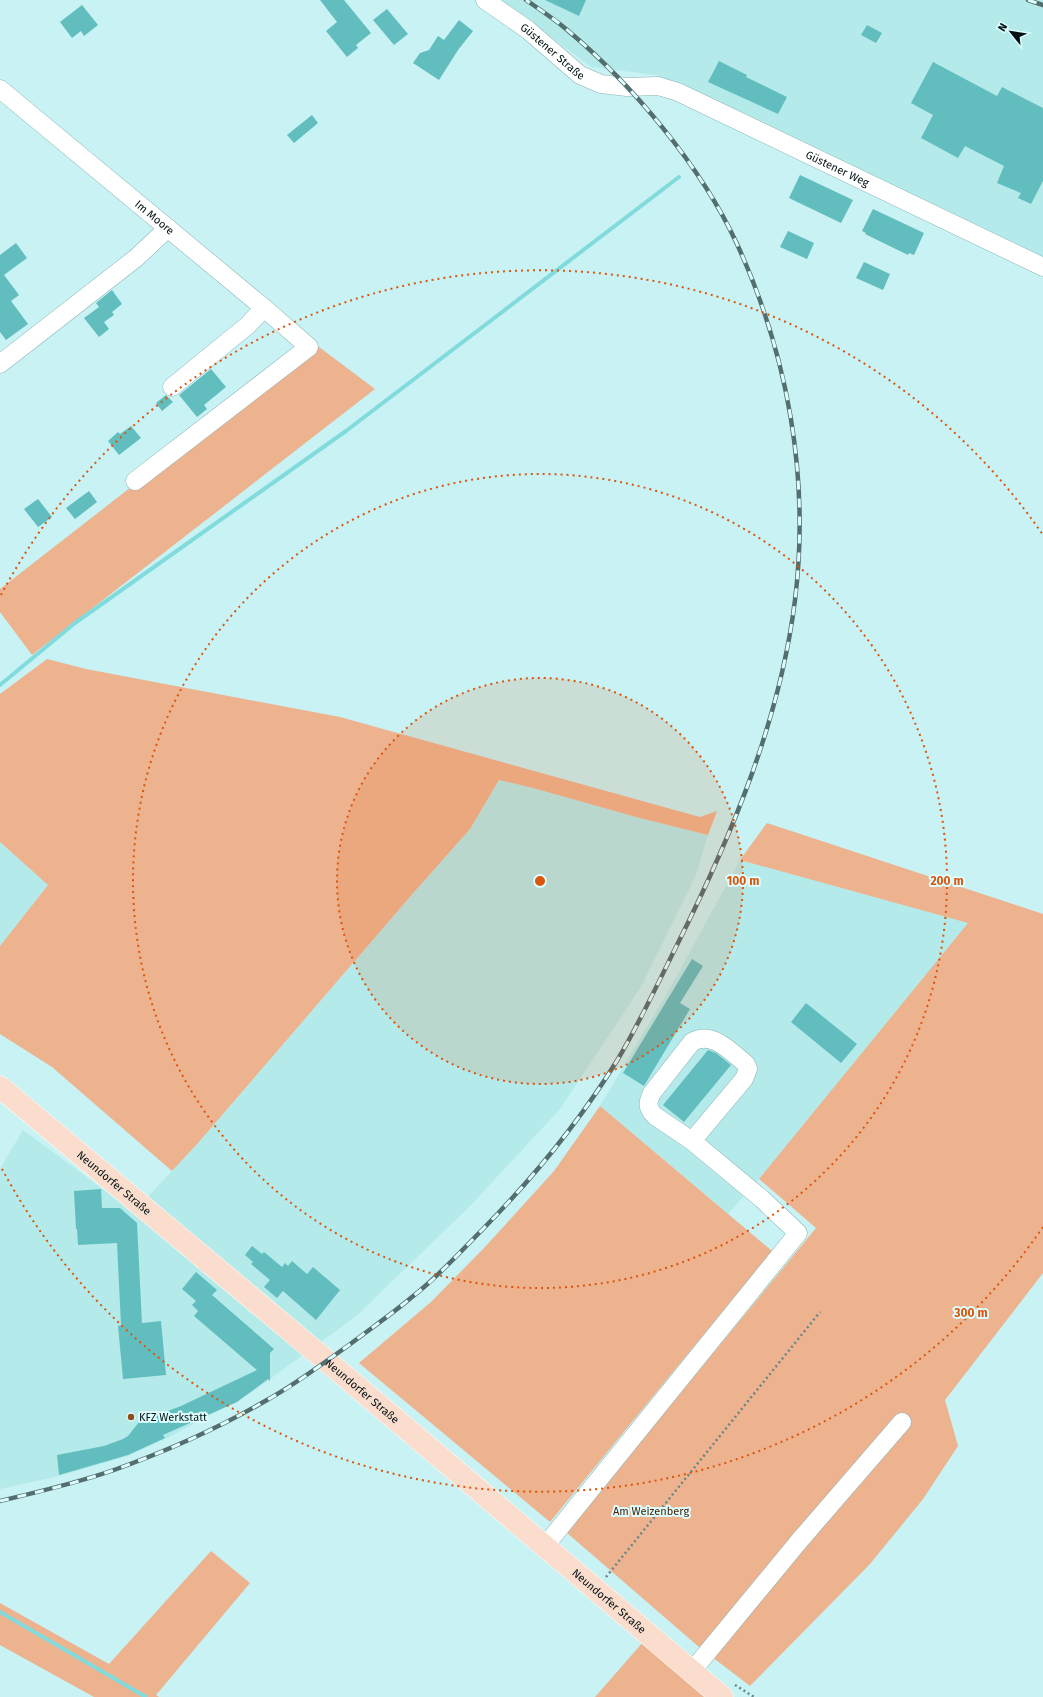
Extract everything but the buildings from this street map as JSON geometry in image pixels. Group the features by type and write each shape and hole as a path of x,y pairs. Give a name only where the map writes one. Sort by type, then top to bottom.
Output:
{"main road":[{"name":"Neundorfer Straße","path":"0,1087 337,1368 722,1697"}],"street":[{"name":"Güstener Straße","path":"485,0 528,30 580,75 600,84 627,87"},
{"name":"Güstener Weg","path":"627,87 658,86 678,92 1043,266"},
{"name":"Im Moore","path":"0,89 309,347 135,481"},
{"path":"0,364 136,258 168,228"},
{"path":"172,387 252,321 264,308"},
{"path":"545,1546 798,1233 762,1199 692,1141 650,1111 648,1100 692,1042 697,1039 712,1039 746,1064 748,1069 744,1079 692,1141"},
{"path":"692,1671 800,1540 902,1422"}],"path":[{"path":"595,1589 820,1312"}],"shaded area":[{"path":"502,0 1043,0 1043,258 656,75 591,67"},
{"path":"499,780 708,835 696,875 641,987 560,1109 469,1207 355,1317 251,1393 165,1439 128,1456 59,1476 0,1489 0,1169 23,1130 134,1212 198,1143 470,829"},
{"path":"0,842 48,885 0,946"},
{"path":"740,860 969,923 759,1179 728,1214 600,1106 670,988"}],"green space":[{"path":"315,344 375,389 32,655 0,612 0,589"},
{"path":"47,659 86,669 340,717 700,817 717,811 708,835 499,780 470,829 198,1143 172,1171 52,1067 0,1034 0,946 48,885 0,842 0,694"},
{"name":"Am Weizenberg","path":"767,823 1043,914 1043,1273 945,1400 958,1446 923,1499 870,1564 750,1686 699,1647 566,1532 816,1228 759,1179 968,923 740,860"},
{"path":"600,1106 772,1251 550,1522 359,1363 431,1302 485,1247 554,1171"},
{"path":"211,1551 250,1583 156,1695 159,1697 94,1697 0,1645 0,1603 109,1664"},
{"path":"644,1641 711,1697 595,1697"}],"waterway":[{"path":"0,685 75,623 346,431 679,177"},
{"path":"0,1612 146,1697"}],"railway":[{"path":"0,1501 100,1475 173,1447 230,1420 278,1394 309,1374 397,1309 440,1273 502,1209 538,1169 572,1126 618,1059 649,1002 697,904 716,863 751,777 778,690 788,645 795,600 799,554 797,463 791,418 782,373 770,329 755,286 737,244 704,185 684,156 663,128 616,75 566,29 526,0"},
{"path":"1028,0 1043,5"}],"place":[{"name":"KFZ Werkstatt","path":"131,1417"}]}
